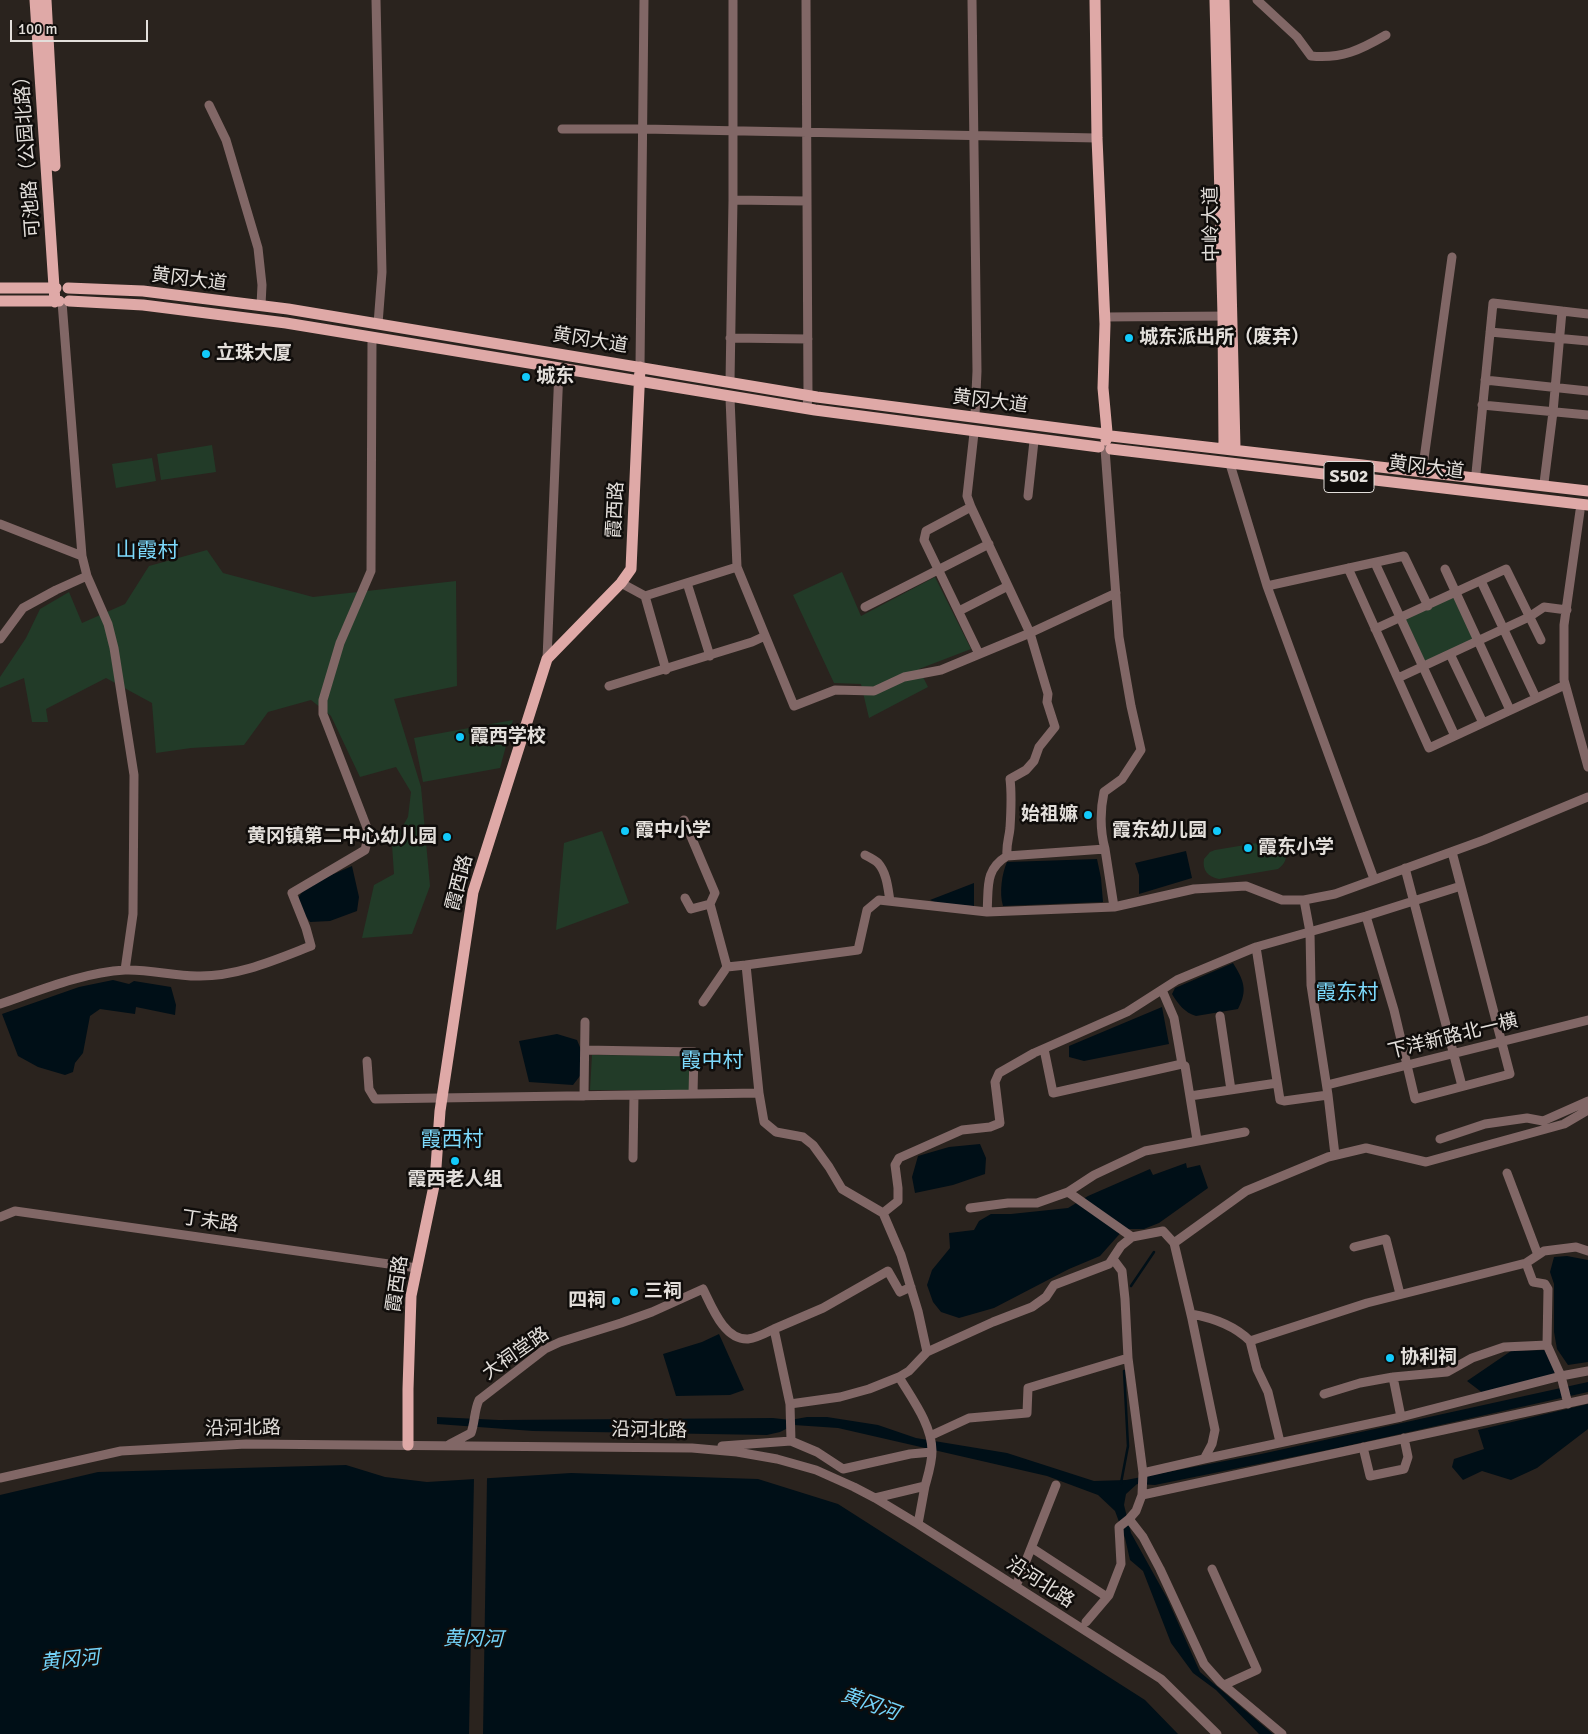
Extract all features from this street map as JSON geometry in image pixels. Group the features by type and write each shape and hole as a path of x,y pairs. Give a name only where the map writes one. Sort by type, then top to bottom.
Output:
{"main road":[{"name":"可池路（公园北路）","path":"35,0 61,302"},
{"name":"可池路（公园北路）","path":"46,0 61,302"},
{"path":"1095,0 1097,138 1105,317 1103,388 1107,432 1105,448"},
{"name":"中岭大道","path":"1215,0 1228,316"},
{"name":"中岭大道","path":"1224,0 1229,446"},
{"path":"0,288 56,288"},
{"name":"黄冈大道","path":"68,288 143,291 288,310 817,397 1108,435 1588,491"},
{"name":"黄冈大道","path":"0,301 143,305 286,322 815,410 1584,508"},
{"name":"霞西路","path":"408,1445 411,1296 435,1181 442,1098 473,892 547,659 621,583 631,569 640,367"}],"street":[{"path":"376,0 382,272 378,324"},
{"path":"640,367 644,0"},
{"path":"730,382 733,200 733,0"},
{"path":"806,0 807,409"},
{"path":"972,0 977,371 975,415"},
{"path":"1256,0 1297,37 1311,56 1328,58 1359,51 1386,35"},
{"path":"210,104 226,140 258,248 262,285 261,305"},
{"path":"562,129 974,134 1097,138"},
{"path":"733,200 807,201"},
{"path":"1423,466 1452,257"},
{"path":"61,302 82,556 87,576 108,624 114,648 134,775 133,914 125,970"},
{"path":"1476,473 1493,303 1588,314"},
{"path":"1544,483 1553,412 1562,311"},
{"path":"1105,317 1228,316"},
{"path":"1490,332 1588,341"},
{"path":"730,338 808,338"},
{"path":"0,1004 88,976 125,970 198,976 228,974 261,966 311,946 292,893 365,850 369,833 326,723 323,707 326,689 340,643 371,571 372,339"},
{"path":"547,659 559,369"},
{"path":"1485,380 1588,391"},
{"path":"730,398 737,568 794,706 834,690 874,691 904,677 940,670 1030,633 1116,592"},
{"path":"1482,405 1588,415"},
{"path":"974,433 967,496 1030,633 1048,694 1047,702 1056,727 1039,747 1030,766 1010,779 1012,794 1010,831 1006,842 1007,856"},
{"path":"1028,496 1034,441"},
{"path":"1105,448 1119,637 1141,750 1122,778 1104,792 1101,810 1102,838 1114,907"},
{"path":"1230,464 1267,586 1374,879"},
{"path":"971,507 926,531 924,540 979,654"},
{"path":"1584,508 1564,624 1564,680 1588,767"},
{"path":"0,524 82,556"},
{"path":"865,607 989,544"},
{"path":"1267,586 1404,556 1428,606"},
{"path":"1375,563 1455,736"},
{"path":"621,583 645,596 737,568"},
{"path":"1348,568 1430,748 1565,685"},
{"path":"1444,569 1510,710"},
{"path":"1375,629 1506,570 1540,640"},
{"path":"0,638 23,608 87,576"},
{"path":"1481,581 1536,698"},
{"path":"687,583 710,656"},
{"path":"959,611 1008,586"},
{"path":"645,596 666,670"},
{"path":"1398,678 1529,617 1544,607 1567,610"},
{"path":"608,686 710,656 765,636"},
{"path":"1450,654 1483,723"},
{"path":"703,1002 727,968 858,950 867,910 879,900 988,912 1114,907 1194,889 1246,886 1282,900 1304,900 1335,894 1452,852 1588,797"},
{"path":"684,820 715,893 710,904 727,968"},
{"path":"988,912 990,873 998,862 1007,856 1105,850"},
{"path":"1366,916 1394,1010 1415,1099 1510,1074 1452,852"},
{"path":"865,855 878,863 883,871 890,901"},
{"path":"1405,868 1462,1086"},
{"path":"883,1213 898,1201 895,1165 899,1158 962,1130 990,1127 1000,1122 995,1082 1000,1073 1044,1049 1127,1012 1177,980 1256,947 1366,916 1460,886"},
{"path":"685,898 690,909 710,904"},
{"path":"1304,900 1310,932 1311,985 1335,1155"},
{"path":"1190,1096 1277,1083 1256,947"},
{"path":"746,965 759,1093 764,1122 776,1132 803,1137 813,1145 842,1189 883,1213 898,1246 911,1287 927,1352"},
{"path":"1162,990 1174,1018 1197,1140"},
{"path":"1220,1016 1231,1090"},
{"name":"下洋新路北一横","path":"1277,1083 1280,1100 1284,1101 1327,1090 1407,1065 1588,1020"},
{"path":"584,1096 585,1022"},
{"path":"1044,1049 1053,1092 1182,1064"},
{"path":"585,1050 694,1052 693,1094"},
{"path":"367,1060 369,1089 375,1099 759,1093"},
{"path":"633,1158 634,1095"},
{"path":"1440,1139 1485,1124 1527,1118 1543,1121 1588,1101"},
{"path":"1174,1243 1246,1191 1335,1155 1366,1148 1426,1162 1564,1124 1588,1110"},
{"path":"970,1208 1008,1203 1037,1203 1068,1192 1094,1175 1145,1151 1246,1132"},
{"path":"1508,1172 1538,1255"},
{"path":"1068,1192 1132,1237"},
{"name":"丁未路","path":"0,1217 15,1210 417,1268"},
{"path":"790,1404 840,1397 869,1389 899,1377 909,1371 927,1352 993,1322 1032,1308 1046,1298 1054,1286 1109,1264 1121,1246 1132,1237 1163,1231 1174,1243 1215,1430 1212,1444 1204,1459"},
{"path":"1354,1247 1386,1239 1400,1294"},
{"path":"1250,1342 1367,1302 1526,1263 1544,1251 1576,1247 1588,1251"},
{"path":"1086,1622 1107,1598 1121,1564 1119,1527 1130,1519 1136,1511 1142,1495 1142,1473 1128,1358 1122,1271 1113,1259"},
{"path":"1526,1263 1533,1282 1545,1284 1548,1289 1547,1345 1560,1376 1568,1404"},
{"path":"791,1441 792,1416 774,1329 823,1308 888,1271 900,1292 911,1287"},
{"name":"大祠堂路","path":"448,1445 471,1433 475,1408 479,1400 545,1349 560,1342 621,1324 703,1289 723,1326 732,1334 747,1339 757,1337 774,1329"},
{"path":"1191,1314 1212,1318 1240,1331 1250,1342 1257,1369 1268,1392 1280,1442"},
{"path":"1324,1394 1360,1383 1393,1377 1447,1372 1472,1358 1504,1347 1547,1345"},
{"path":"930,1437 969,1418 1027,1412 1028,1388 1128,1358"},
{"path":"1142,1473 1401,1417 1560,1376 1588,1371"},
{"path":"899,1377 930,1437 932,1451 918,1524"},
{"path":"1393,1377 1401,1417"},
{"path":"1142,1495 1588,1399"},
{"path":"1363,1447 1370,1476 1404,1469 1408,1457 1404,1438"},
{"path":"692,1448 791,1441 817,1452 843,1469 932,1451"},
{"name":"沿河北路","path":"0,1478 122,1451 246,1444 692,1448 737,1452 777,1459 816,1470 854,1486 918,1524 1161,1679 1217,1734"},
{"path":"1016,1586 1056,1485"},
{"path":"875,1498 925,1486"},
{"path":"1130,1519 1143,1537 1160,1569 1204,1664 1224,1685 1282,1734"},
{"path":"1032,1548 1107,1598"},
{"path":"1212,1569 1257,1670 1224,1685"}],"green space":[{"path":"212,445 216,472 161,480 157,454"},
{"path":"152,458 156,481 116,488 112,464"},
{"path":"207,550 223,573 313,597 456,581 457,686 394,699 421,787 430,886 412,934 362,938 374,885 394,874 392,845 408,817 411,792 396,767 360,777 331,716 311,700 268,712 244,745 191,748 156,753 152,703 106,678 46,709 48,722 32,722 24,678 0,688 0,677 26,638 40,609 69,592 82,623 125,604 149,566"},
{"path":"842,572 861,616 935,577 971,649 919,669 928,687 869,718 861,684 834,683 793,595"},
{"path":"1455,593 1478,641 1423,666 1400,618"},
{"path":"513,720 500,768 423,782 414,738"},
{"path":"602,831 629,903 556,930 564,843"},
{"path":"1269,841 1280,844 1285,851 1285,860 1278,869 1219,879 1212,877 1205,870 1204,859 1210,852"},
{"path":"592,1055 690,1056 690,1090 590,1090"}],"water":[{"path":"1186,851 1192,878 1139,894 1139,875 1135,863"},
{"path":"1097,859 1103,902 1003,906 1001,895 1002,883 1007,862"},
{"path":"352,866 359,897 357,911 330,921 310,922 304,914 298,899 301,894 314,884"},
{"path":"974,883 974,906 939,904 930,900"},
{"path":"1233,963 1242,980 1244,991 1238,1009 1196,1016 1182,1008 1172,994 1175,988"},
{"path":"113,980 129,984 134,981 171,987 176,1005 175,1015 136,1007 135,1014 100,1009 90,1016 83,1053 75,1063 73,1072 65,1075 38,1067 18,1056 2,1014 79,987"},
{"path":"1162,1007 1169,1044 1084,1061 1069,1057 1069,1046"},
{"path":"557,1034 577,1040 582,1052 583,1072 573,1085 529,1082 519,1041"},
{"path":"980,1144 986,1158 985,1174 953,1185 915,1193 912,1177 918,1156 949,1147"},
{"path":"1186,1163 1187,1168 1200,1165 1208,1188 1159,1223 1144,1229 1124,1229 1100,1256 1069,1269 994,1308 959,1318 941,1312 933,1302 927,1285 932,1270 950,1248 949,1233 974,1230 979,1221 991,1214 1011,1214 1068,1208 1088,1196 1150,1169 1153,1175"},
{"path":"1567,1256 1588,1260 1588,1362 1568,1365 1557,1349 1554,1332 1554,1284 1550,1272 1554,1257"},
{"path":"719,1334 744,1390 730,1395 676,1396 663,1354 702,1342"},
{"path":"1545,1350 1555,1371 1554,1375 1484,1394 1467,1381 1511,1351"},
{"path":"1588,1382 1588,1392 1342,1447 1155,1485 1137,1484 1126,1494 1124,1505 1131,1533 1167,1598 1200,1672 1273,1734 1259,1734 1216,1690 1193,1673 1171,1643 1143,1571 1130,1560 1125,1538 1115,1511 1098,1495 1047,1476 838,1428 794,1425 780,1432 767,1435 533,1431 437,1424 437,1417 499,1420 773,1418 790,1420 807,1417 827,1417 878,1425 916,1438 1007,1453 1094,1481 1126,1480 1261,1454"},
{"path":"1588,1404 1588,1429 1537,1468 1511,1480 1482,1471 1463,1480 1452,1467 1454,1459 1484,1449 1478,1430"},
{"name":"黄冈河","path":"346,1465 385,1477 427,1482 571,1473 758,1479 838,1504 1145,1700 1178,1734 0,1734 0,1495 98,1472"}],"pier":[{"path":"474,1478 487,1478 483,1734 469,1734"}],"waterway":[{"path":"1131,1286 1154,1252"},
{"path":"1121,1483 1128,1446 1124,1371"}],"place":[{"name":"城东派出所（废弃）","path":"1129,338"},
{"name":"立珠大厦","path":"206,354"},
{"name":"城东","path":"526,377"},
{"name":"霞西学校","path":"460,737"},
{"name":"始祖嫲","path":"1088,815"},
{"name":"霞中小学","path":"625,831"},
{"name":"霞东幼儿园","path":"1217,831"},
{"name":"黄冈镇第二中心幼儿园","path":"447,837"},
{"name":"霞东小学","path":"1248,848"},
{"name":"霞西老人组","path":"455,1161"},
{"name":"三祠","path":"634,1292"},
{"name":"四祠","path":"616,1301"},
{"name":"协利祠","path":"1390,1358"}],"district":[{"name":"山霞村","path":"147,551"},
{"name":"霞东村","path":"1347,993"},
{"name":"霞中村","path":"712,1061"},
{"name":"霞西村","path":"452,1140"}]}
